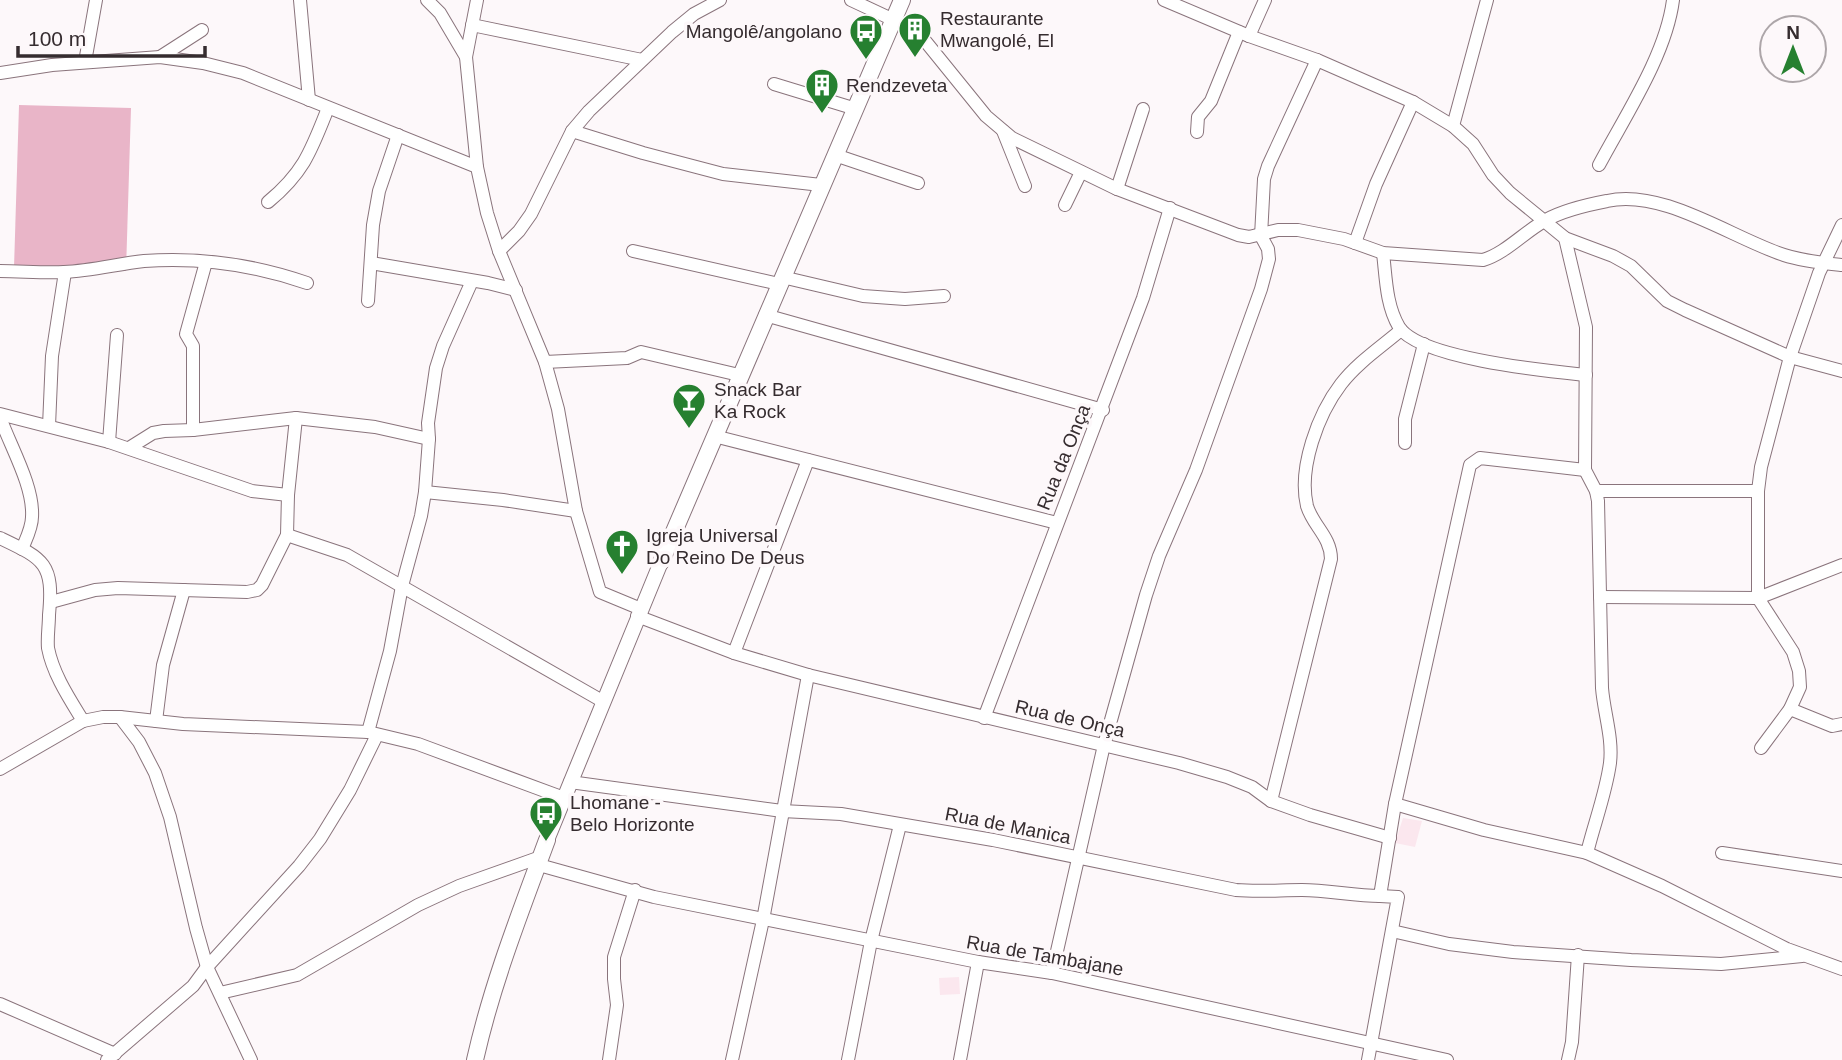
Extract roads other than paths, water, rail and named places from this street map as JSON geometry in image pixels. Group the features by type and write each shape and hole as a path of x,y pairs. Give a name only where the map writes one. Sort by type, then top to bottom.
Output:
{"main road":[{"path":"661,562 902,0"},
{"path":"475,1060 500,966 547,840"}],"street":[{"path":"85,62 96,0"},
{"path":"300,0 309,100"},
{"path":"427,0 440,13 466,57"},
{"path":"425,492 576,510 558,409 545,362 499,251 487,214 477,167 466,57 477,0"},
{"path":"499,251 519,232 531,214 572,131 589,111 694,14 720,0"},
{"path":"851,0 913,29 986,116 1012,138 1117,189 1238,235 1261,236 1278,230 1298,230 1317,232 1383,253 1483,260 1498,254 1545,220 1564,212 1611,200 1632,198 1658,202 1782,254 1842,265"},
{"path":"1164,0 1244,34 1317,60 1413,102 1453,126 1473,144 1493,175 1564,238 1613,256 1631,266 1667,301 1790,357 1842,371"},
{"path":"1196,132 1198,117 1211,101 1244,34 1265,0"},
{"path":"1453,126 1487,0"},
{"path":"1599,165 1658,54 1673,0"},
{"path":"472,25 642,60"},
{"path":"160,57 202,30"},
{"path":"0,72 160,57 203,63 243,73 477,167"},
{"path":"1052,973 1104,745 1150,582 1196,470 1261,289 1269,258 1268,249 1261,236 1268,166 1317,60"},
{"path":"774,83 856,109"},
{"path":"1355,243 1376,184 1413,102"},
{"path":"268,202 298,174 315,142 328,108"},
{"path":"1117,189 1143,108"},
{"path":"572,131 723,174 821,185"},
{"path":"1003,131 1026,186"},
{"path":"368,301 373,225 379,191 398,135"},
{"path":"835,155 918,183"},
{"path":"1065,205 1081,173"},
{"name":"Rua da Onça","path":"984,718 1143,298 1170,208"},
{"path":"1761,748 1790,709 1800,687 1799,671 1793,652 1758,598 1758,491 1761,467 1790,357 1824,263 1842,225"},
{"path":"1564,238 1586,327 1585,470 1596,491 1602,688 1610,736 1610,764 1587,853"},
{"path":"634,251 863,296 905,299 944,296"},
{"path":"1383,253 1390,307 1401,330 1424,344 1511,367 1586,375"},
{"path":"0,271 65,272 143,261 206,262 269,270 307,283"},
{"path":"193,430 193,346 186,334 206,262"},
{"path":"371,263 516,290"},
{"path":"49,426 52,356 65,272"},
{"path":"0,1004 111,1057 193,986 207,967 284,884 320,839 350,790 372,733 402,586 421,516 429,439 428,423 436,368 472,281"},
{"path":"765,315 1102,410"},
{"path":"1271,801 1331,559 1330,543 1307,504 1307,456 1320,420 1341,384 1401,330"},
{"path":"109,442 117,335"},
{"path":"1405,443 1405,419 1424,344"},
{"path":"545,362 628,358 641,352 739,375"},
{"path":"0,416 109,442 252,491 288,495"},
{"path":"0,416 32,506 32,518 22,549"},
{"path":"51,602 95,590 118,588 257,590 287,535 296,418"},
{"path":"129,448 153,433 296,418 375,427 429,439"},
{"path":"714,436 1057,523"},
{"path":"1368,1060 1398,897 1380,896 1395,804 1470,465 1480,458 1585,470"},
{"path":"734,653 808,460"},
{"path":"1596,491 1758,491"},
{"name":"Rua de Onça","path":"576,510 600,592 734,653 808,675 1227,777 1252,787 1271,801 1390,838"},
{"path":"287,535 347,555 604,702"},
{"path":"0,538 43,562 48,573 51,602 48,648 57,676 83,721"},
{"path":"547,840 661,562"},
{"path":"1600,597 1758,598 1842,565"},
{"path":"156,721 163,665 184,590"},
{"path":"732,1060 763,920 808,675"},
{"path":"1790,709 1832,726 1842,724"},
{"path":"0,769 83,721 120,717 372,733 418,744 564,798"},
{"path":"120,717 139,742 155,773 170,817 207,967 251,1060"},
{"name":"Rua de Manica","path":"570,782 782,811 841,814 993,839 1248,891 1303,890 1380,896"},
{"path":"1395,804 1484,830 1587,853 1804,956 1842,969"},
{"path":"848,1060 871,942 900,825"},
{"path":"1722,853 1842,871"},
{"path":"220,993 297,975 418,905 535,859 539,862"},
{"name":"Rua de Tambajane","path":"539,862 654,897 871,942 1052,973 1447,1060"},
{"path":"609,1060 617,1005 614,957 635,890"},
{"path":"1392,931 1449,944 1513,953 1721,964 1804,956"},
{"path":"1568,1060 1572,1042 1578,955"},
{"path":"960,1060 978,962"}],"place":[{"name":"Restaurante Mwangolé, El","path":"915,59"},
{"name":"Mangolê/angolano","path":"866,61"},
{"name":"Rendzeveta","path":"822,115"},
{"name":"Snack Bar Ka Rock","path":"689,430"},
{"name":"Igreja Universal Do Reino De Deus","path":"622,576"},
{"name":"Lhomane - Belo Horizonte","path":"546,843"}]}
